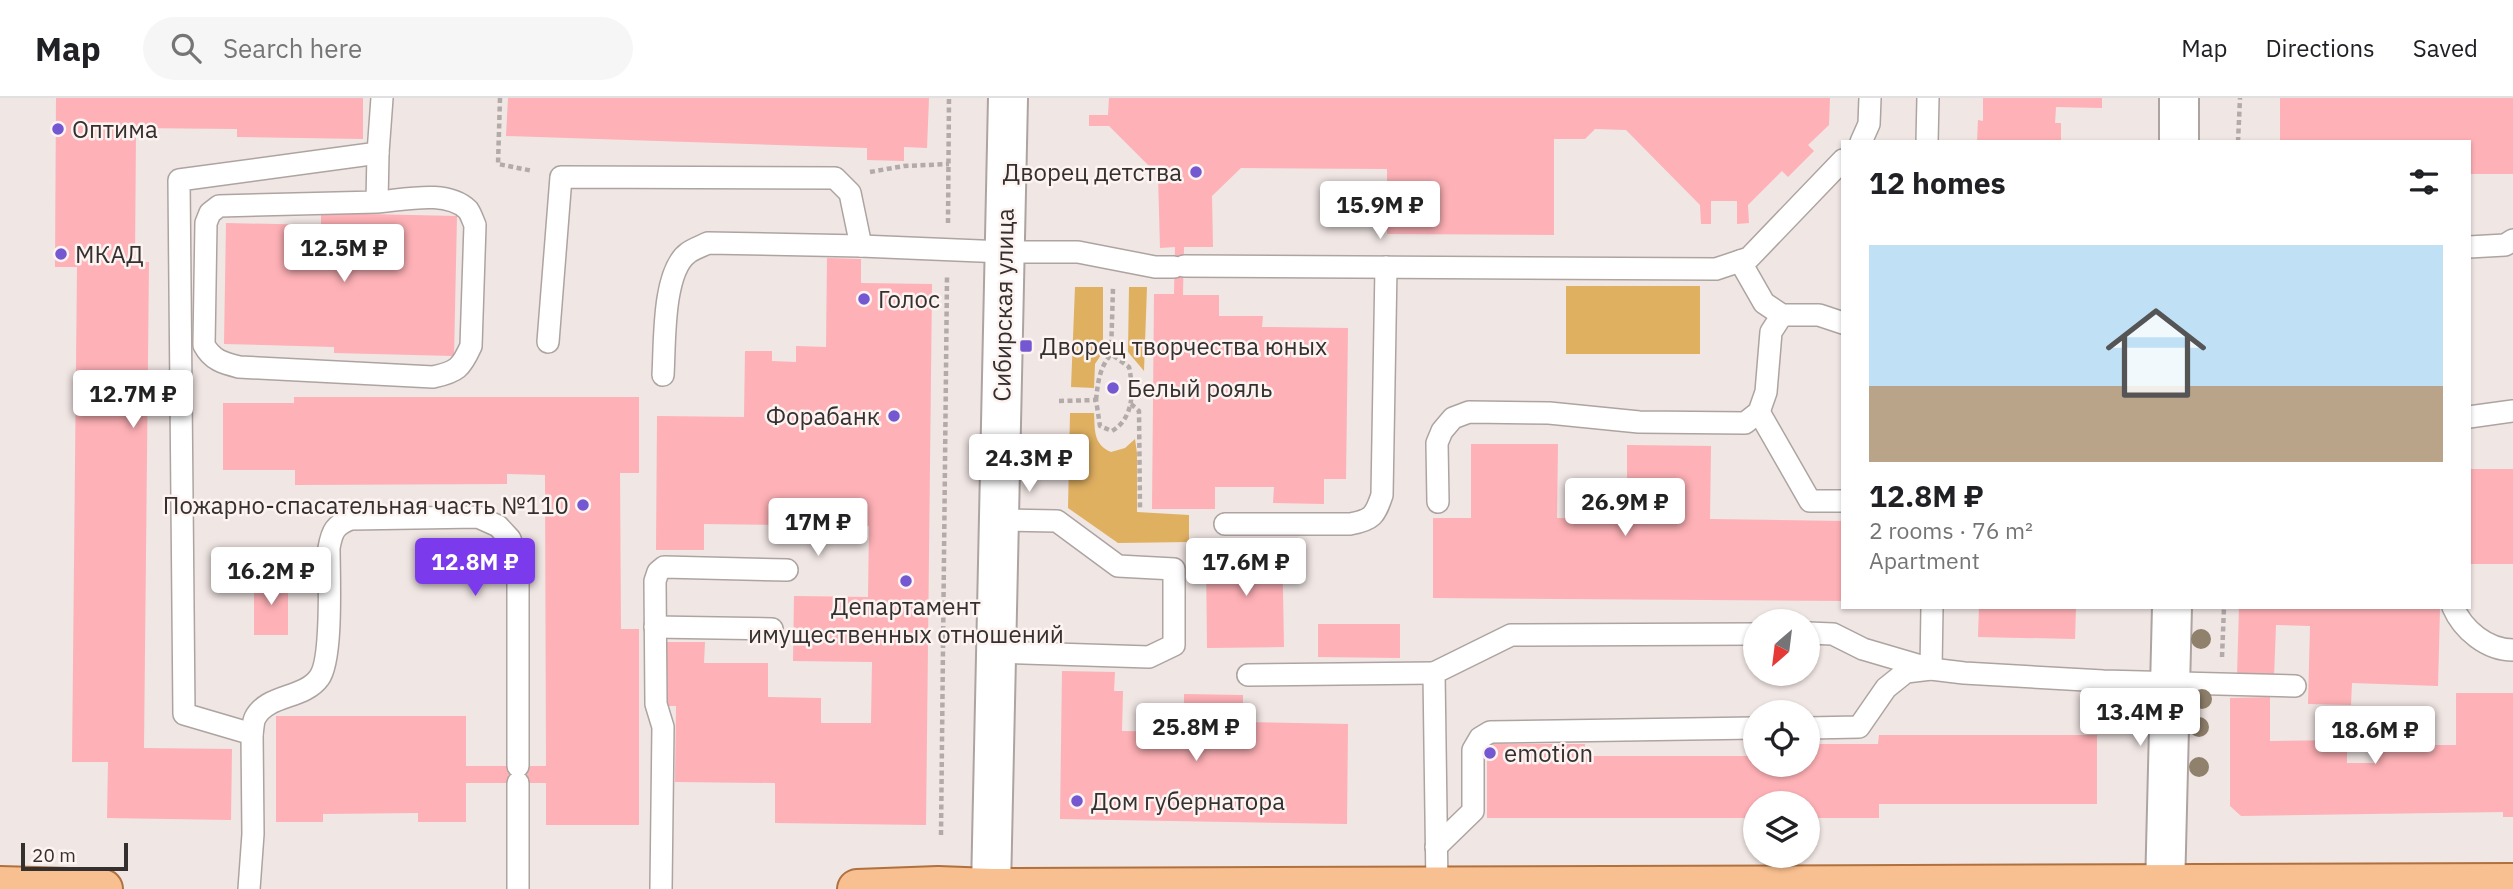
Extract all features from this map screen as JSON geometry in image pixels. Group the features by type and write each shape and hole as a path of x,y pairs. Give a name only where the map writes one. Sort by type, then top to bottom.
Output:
{"main road":[{"name":"Сибирская улица","path":"991,889 1007,98"},
{"path":"2179,98 2179,140"},
{"path":"2165,887 2172,609"},
{"path":"857,889 938,886 991,889 2458,886 2513,883"},
{"path":"0,886 103,889"}],"lane":[{"path":"377,202 382,98"},
{"path":"1862,140 1869,124 1870,98"},
{"path":"1927,140 1928,98"},
{"path":"252,734 184,714 179,180 378,153"},
{"path":"663,375 668,300 674,274 687,254 708,243 1078,252 1155,267 1716,269 1749,258 1841,162"},
{"path":"548,342 561,177 835,178 850,193 861,246"},
{"path":"434,198 453,201 469,211 475,225 471,346 463,364 452,373 433,377 239,367 222,363 209,355 204,345 206,223 210,213 219,206 377,202 434,198"},
{"path":"2471,247 2505,245 2513,240"},
{"path":"1740,261 1764,303 1782,315 1819,315 1841,322"},
{"path":"1225,524 1350,524 1367,521 1377,511 1382,495 1386,267"},
{"path":"1438,502 1437,443 1442,430 1453,418 1469,412 1549,413 1639,422 1745,423 1759,412 1766,392 1771,332 1782,315"},
{"path":"2471,417 2513,411"},
{"path":"1759,412 1810,501 1841,501"},
{"path":"249,889 253,834 252,734 256,717 269,704 305,690 320,678 327,656 331,534 337,524 351,519 478,517 498,526 510,539 518,561 518,889"},
{"path":"996,652 1149,657 1174,645 1174,569 1118,566 1058,521 999,520"},
{"path":"661,889 663,727 656,704 655,581 658,572 664,567 787,570"},
{"path":"1931,668 1932,609"},
{"path":"2454,609 2473,636 2506,650 2513,650"},
{"path":"655,627 772,629"},
{"path":"1820,633 1833,634 1863,649 1931,668 1964,673 2221,686 2295,686"},
{"path":"1248,675 1434,673 1511,635 1743,634"},
{"path":"1820,727 1858,727 1886,688 1906,672 1931,668"},
{"path":"1434,673 1437,887"},
{"path":"1436,847 1473,811 1473,750 1480,738 1490,732 1743,728"}],"path":[{"path":"500,98 498,164 561,177"},
{"path":"941,835 949,98"},
{"path":"2238,140 2240,98"},
{"path":"835,178 904,166 948,164"},
{"path":"1111,354 1129,367 1133,383 1131,404 1122,425 1112,431 1100,426 1096,400 1099,376 1111,354 1114,259"},
{"path":"1059,401 1096,400"},
{"path":"1131,404 1139,411 1140,509"},
{"path":"2221,686 2224,609"}],"shaded area":[{"path":"1566,286 1700,286 1700,354 1566,354"},
{"path":"1075,287 1103,287 1103,352 1095,364 1094,388 1071,387"},
{"path":"1129,287 1147,287 1144,371 1128,352"},
{"path":"1070,413 1094,413 1098,441 1111,452 1125,448 1135,439 1137,512 1189,515 1189,542 1118,543 1068,508"}],"building":[{"path":"56,98 363,98 363,139 237,137 237,129 136,128 135,262 149,262 144,748 232,749 231,820 107,818 108,762 72,762 77,267 55,267"},
{"path":"508,98 929,98 927,148 904,147 904,161 867,160 867,148 506,136"},
{"path":"1109,98 1830,98 1829,125 1808,145 1814,151 1788,177 1782,171 1748,205 1749,223 1737,224 1737,201 1711,201 1711,224 1701,224 1700,205 1626,130 1595,129 1585,139 1554,139 1554,235 1387,234 1387,169 1241,168 1212,196 1213,247 1184,247 1183,295 1219,295 1219,316 1263,316 1262,327 1348,328 1346,479 1324,479 1324,504 1273,503 1274,487 1215,487 1215,509 1152,509 1154,294 1174,294 1175,247 1160,248 1158,175 1109,126 1089,126 1089,115 1108,115"},
{"path":"1983,98 2102,98 2102,108 2056,107 2055,123 2061,123 2061,140 1977,140 1978,120 1983,121"},
{"path":"2280,98 2513,98 2513,174 2471,174 2471,140 2280,140"},
{"path":"321,213 457,216 454,356 334,353 334,347 224,344 226,223 321,225"},
{"path":"827,258 861,259 861,283 932,284 926,825 775,823 775,783 675,782 676,706 665,706 666,642 705,642 704,663 768,663 768,697 821,698 821,723 871,723 872,662 793,661 794,596 868,597 869,526 704,524 704,550 656,550 657,416 744,417 745,351 772,351 772,361 796,362 796,346 826,347"},
{"path":"294,397 639,397 639,473 620,473 621,629 639,629 639,825 546,825 546,783 466,783 466,822 418,822 418,813 323,814 323,822 276,822 276,716 466,716 466,766 546,766 545,475 507,474 507,484 295,485 295,470 223,470 223,403 294,403"},
{"path":"1471,444 1558,444 1557,518 1627,519 1627,445 1711,446 1710,519 1841,521 1841,601 1433,598 1433,518 1471,518"},
{"path":"2471,469 2513,469 2513,564 2471,564"},
{"path":"1252,538 1282,538 1284,647 1207,648 1206,555 1253,554"},
{"path":"254,579 288,579 288,635 254,635"},
{"path":"1979,609 2076,609 2075,639 1978,637"},
{"path":"2239,609 2440,609 2438,686 2352,683 2351,705 2308,704 2310,626 2276,625 2274,677 2237,676"},
{"path":"1318,624 1400,624 1400,658 1318,657"},
{"path":"1062,671 1115,672 1114,691 1123,691 1122,731 1184,732 1184,694 1243,695 1243,722 1348,724 1347,824 1060,819"},
{"path":"2456,693 2513,693 2513,817 2503,817 2503,812 2241,816 2230,806 2230,698 2270,697 2270,741 2347,740 2347,763 2376,763 2376,718 2413,718 2413,745 2456,745"},
{"path":"1879,735 2097,735 2097,804 1879,804 1879,818 1820,818 1820,791 1743,791 1743,818 1487,818 1487,744 1585,744 1585,756 1743,756 1743,777 1820,777 1820,744 1878,744"}],"place":[{"name":"Оптима","path":"58,129"},
{"name":"Дворец детства","path":"1196,172"},
{"name":"МКАД","path":"61,254"},
{"name":"Голос","path":"864,299"},
{"name":"Дворец творчества юных","path":"1026,346"},
{"name":"Белый рояль","path":"1113,388"},
{"name":"Форабанк","path":"894,416"},
{"name":"Пожарно-спасательная часть №110","path":"583,505"},
{"name":"Департамент имущественных отношений","path":"906,581"},
{"name":"emotion","path":"1490,753"},
{"name":"Дом губернатора","path":"1077,801"}]}
